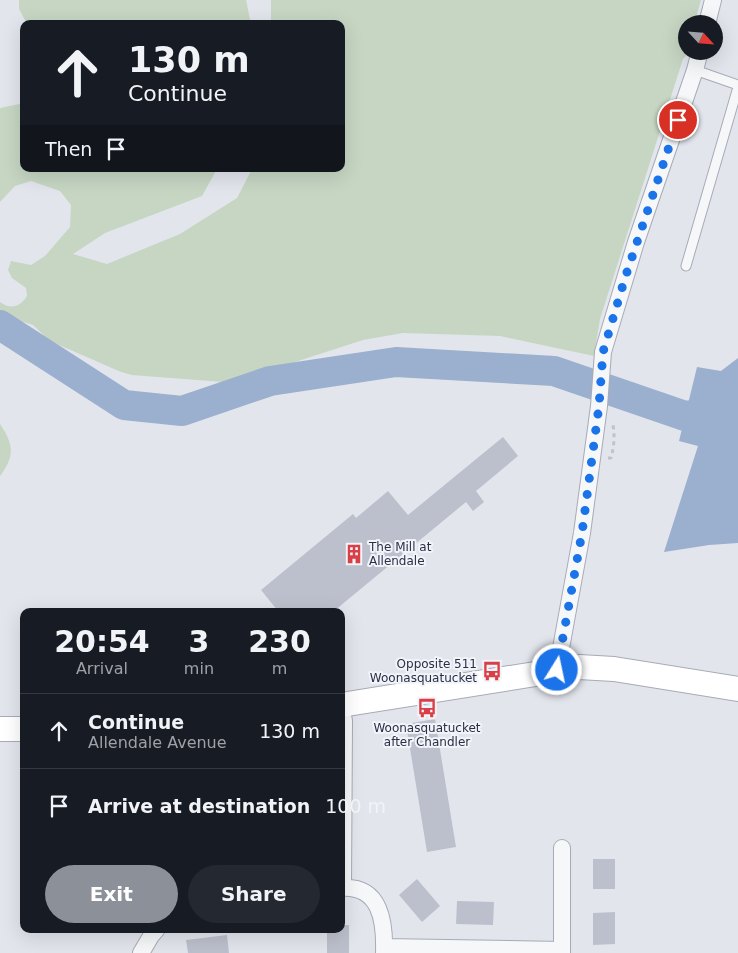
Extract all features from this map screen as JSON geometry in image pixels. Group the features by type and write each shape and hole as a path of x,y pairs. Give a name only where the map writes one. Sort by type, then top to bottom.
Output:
{"street":[{"path":"709,15 713,0"},
{"path":"557,670 585,513 599,406 603,352 636,242 698,60"},
{"path":"345,704 483,684 579,667 600,667 738,689"},
{"path":"0,729 20,728"},
{"path":"345,888 355,888 374,901 381,912 384,950 562,951 562,848"},
{"path":"141,953 154,933"}],"lane":[{"path":"686,266 738,86 695,70"}],"green space":[{"path":"19,0 246,0 250,20 25,20 19,9"},
{"path":"271,0 701,0 697,15 678,15 678,60 683,60 600,319 594,356 500,336 403,333 363,340 258,374 223,382 132,375 121,372 50,341 33,325 11,318 0,312 0,302 12,307 21,303 27,296 26,288 12,278 8,270 11,261 31,265 45,256 70,227 71,205 60,191 31,181 15,186 0,202 0,108 20,104 20,172 215,172 202,196 105,233 73,254 107,264 180,234 237,198 250,172 345,172 345,20 271,20"},
{"path":"0,424 8,438 11,450 8,462 0,476"}],"water":[{"path":"738,358 738,543 709,545 664,552 698,446 679,441 697,367 721,371"}],"building":[{"name":"The Mill at Allendale","path":"503,437 518,456 476,491 484,502 473,511 466,502 338,608 276,608 261,590 353,514 356,518 388,491 408,515"},
{"path":"435,719 456,847 427,852 406,724"},
{"path":"593,859 615,859 615,889 593,889"},
{"path":"417,879 440,906 422,922 399,895"},
{"path":"457,901 494,902 493,925 456,924"},
{"path":"615,912 615,944 593,945 593,913"},
{"path":"345,925 349,925 349,953 327,953 327,933 345,933"},
{"path":"227,935 229,953 188,953 186,940"}],"waterway":[{"path":"0,325 124,405 182,411 270,381 396,362 554,371 685,416 738,410"}],"place":[{"name":"The Mill at Allendale","path":"354,554"},
{"name":"Opposite 511 Woonasquatucket","path":"492,671"},
{"name":"Woonasquatucket after Chandler","path":"427,708"}],"route":[{"path":"557,670 582,533 599,406 603,352 636,242 678,120"}]}
